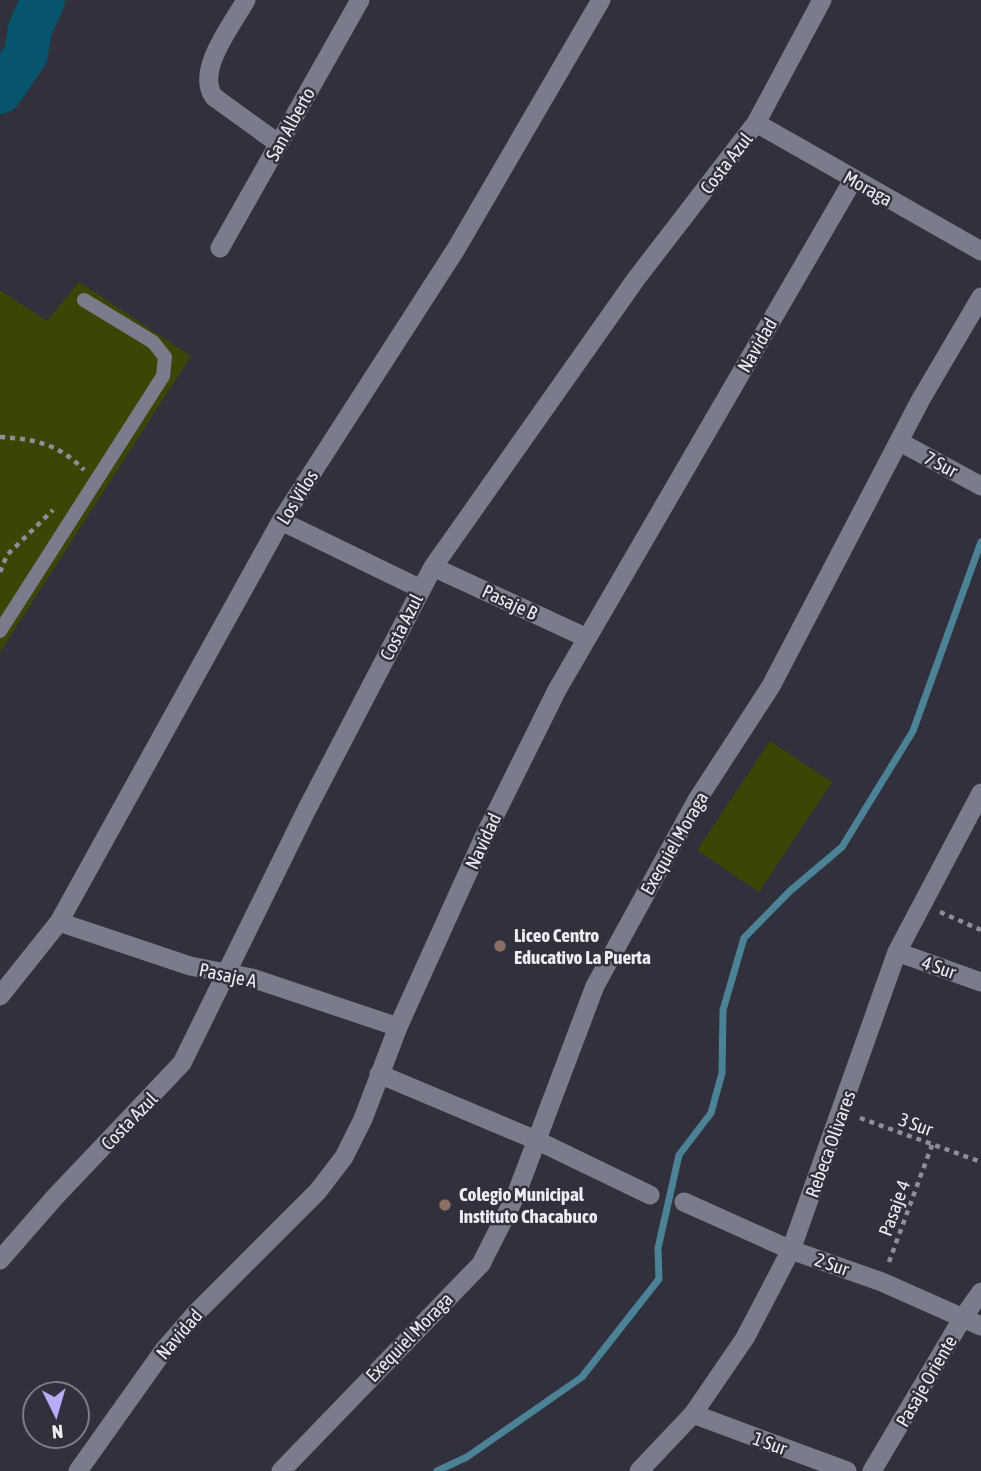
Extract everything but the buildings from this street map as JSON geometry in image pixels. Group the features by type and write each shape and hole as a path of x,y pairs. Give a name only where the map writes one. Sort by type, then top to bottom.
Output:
{"street":[{"path":"246,0 218,52 208,77 208,88 214,97 279,144"},
{"name":"San Alberto","path":"220,247 360,0"},
{"name":"Los Vilos","path":"0,996 59,922 281,520 456,249 601,0"},
{"name":"Costa Azul","path":"0,1260 55,1197 182,1063 225,973 433,567 629,289 756,124 822,0"},
{"name":"Moraga","path":"756,124 981,251"},
{"name":"Navidad","path":"79,1471 110,1423 164,1350 332,1175 354,1138 398,1027 520,762 587,638 853,180"},
{"name":"Exequiel Moraga","path":"281,1471 481,1264 516,1195 595,986 697,800 771,686 900,442 981,297"},
{"name":"7 Sur","path":"900,442 981,486"},
{"path":"281,520 421,589"},
{"name":"Pasaje B","path":"433,567 587,638"},
{"name":"Rebeca Olivares","path":"639,1471 693,1414 745,1338 791,1250 897,952 981,793"},
{"name":"Pasaje A","path":"59,922 190,966 252,978 398,1027"},
{"name":"4 Sur","path":"897,952 981,982"},
{"path":"379,1074 536,1140 650,1195"},
{"name":"2 Sur","path":"684,1202 791,1250 882,1282 981,1326"},
{"name":"Pasaje Oriente","path":"874,1470 961,1319 981,1292"},
{"name":"1 Sur","path":"693,1414 847,1471"}],"lane":[{"path":"0,631 163,376 165,357 153,342 83,300"}],"path":[{"path":"0,437 25,439 66,452 84,470 77,482"},
{"path":"0,572 7,555 61,502"},
{"path":"921,904 981,929"},
{"name":"3 Sur","path":"842,1112 981,1162"},
{"name":"Pasaje 4","path":"882,1282 932,1144"}],"green space":[{"path":"79,282 191,356 0,652 0,290 47,321"},
{"path":"770,741 832,782 759,892 697,850"}],"waterway":[{"path":"0,92 26,54 30,29 43,0"},
{"path":"437,1471 467,1457 582,1377 659,1279 658,1248 679,1155 711,1113 722,1073 723,1010 744,938 790,891 842,847 913,731 981,542"}],"place":[{"name":"Liceo Centro Educativo La Puerta","path":"500,946"},
{"name":"Colegio Municipal Instituto Chacabuco","path":"445,1205"}]}
